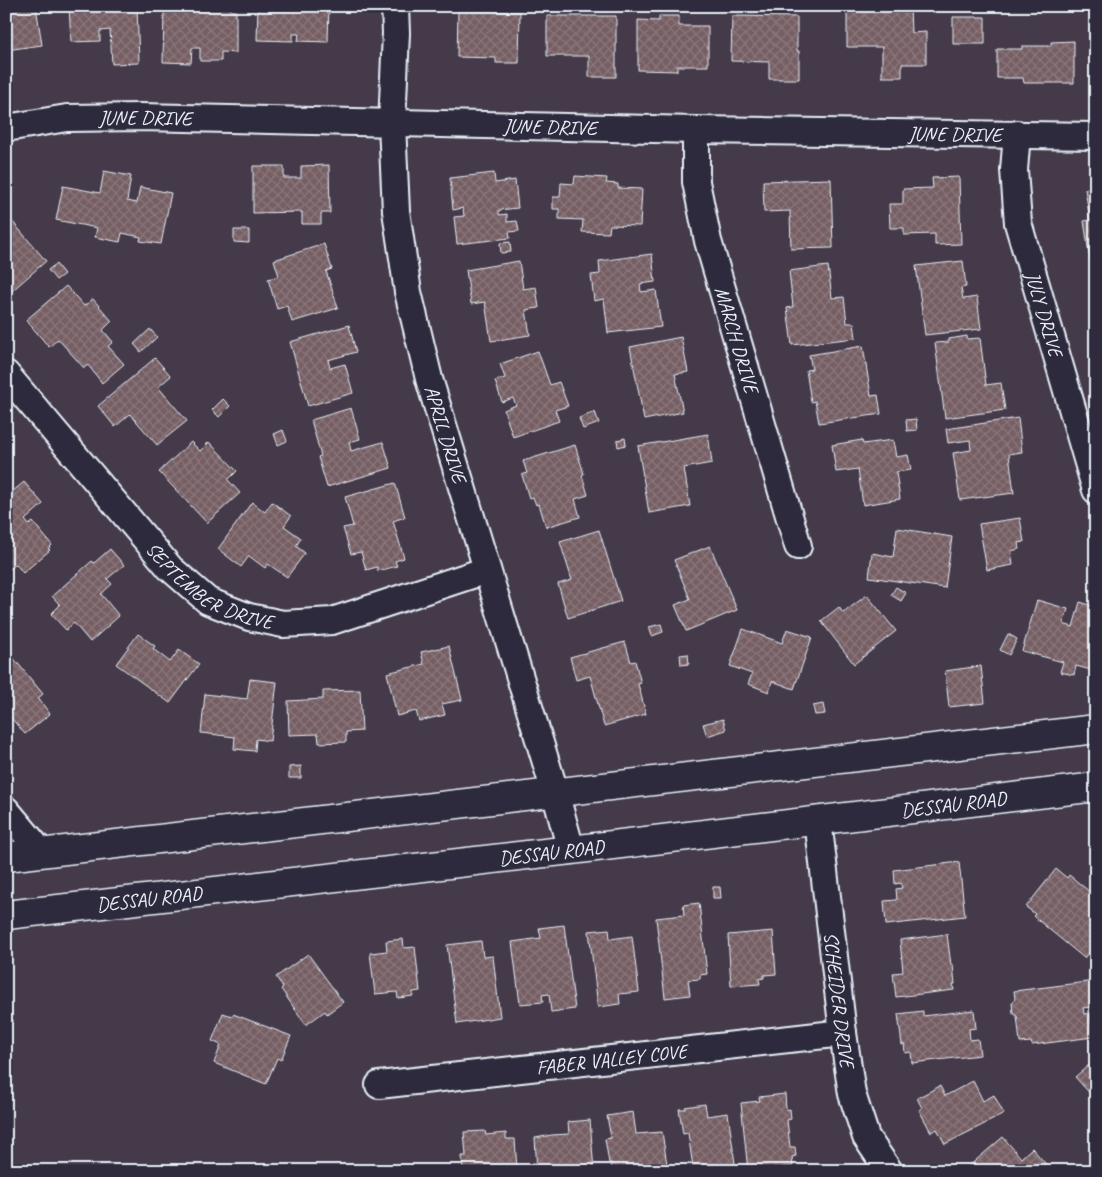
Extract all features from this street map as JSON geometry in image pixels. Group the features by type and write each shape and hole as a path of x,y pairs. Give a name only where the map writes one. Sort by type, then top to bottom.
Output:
{"main road":[{"path":"6,857 1096,729"},
{"name":"DESSAU ROAD","path":"6,915 1096,787"}],"street":[{"name":"APRIL DRIVE","path":"395,6 396,33 392,124 396,211 408,292 429,379 571,850"},
{"name":"JUNE DRIVE","path":"6,128 67,118 141,117 392,124 1096,136"},
{"name":"MARCH DRIVE","path":"696,130 696,182 708,242 798,546"},
{"name":"JULY DRIVE","path":"1017,134 1014,170 1018,223 1096,490"},
{"name":"SEPTEMBER DRIVE","path":"6,374 170,568 208,600 248,617 283,624 332,622 487,570"},
{"path":"6,810 42,853"},
{"name":"SCHEIDER DRIVE","path":"818,820 842,1033 852,1094 866,1137 889,1171"},
{"name":"FABER VALLEY COVE","path":"379,1085 842,1033"}],"building":[{"path":"36,6 42,45 6,50 6,8"},
{"path":"69,6 137,6 139,63 112,64 110,30 100,31 100,41 71,42"},
{"path":"176,6 231,6 231,11 236,11 236,53 221,52 221,61 200,61 200,48 192,48 191,63 163,62 164,9 176,9"},
{"path":"258,6 329,6 328,42 298,41 299,34 293,34 293,41 257,40"},
{"path":"847,6 910,6 911,33 926,32 926,64 902,64 902,77 882,77 882,47 847,47"},
{"path":"458,11 520,12 519,63 496,63 496,58 457,57"},
{"path":"547,16 616,16 616,77 589,77 589,56 547,56"},
{"path":"659,16 679,16 679,26 708,26 708,66 677,66 677,71 638,70 638,20 659,21"},
{"path":"732,16 797,17 799,79 769,79 769,62 731,61"},
{"path":"953,17 985,17 985,44 953,44"},
{"path":"1074,41 1074,83 1024,83 1023,78 997,78 997,49 1022,49 1022,46 1051,46 1051,42"},
{"path":"329,165 330,213 321,213 321,224 302,224 302,212 253,213 253,166 284,166 284,178 301,178 301,166"},
{"path":"104,171 131,176 127,201 137,203 140,187 171,193 161,244 140,241 141,237 122,233 120,242 95,237 97,228 56,220 63,186 100,193"},
{"path":"494,173 495,183 515,180 518,208 499,210 499,215 507,214 507,222 517,221 519,231 509,232 510,238 457,244 454,217 464,216 463,208 453,210 450,178"},
{"path":"575,176 607,178 606,183 618,184 618,188 642,189 640,226 610,225 609,233 582,232 583,220 559,219 559,209 553,209 553,197 560,197 561,183 574,184"},
{"path":"959,177 961,244 935,245 935,234 904,235 904,228 890,228 889,204 903,204 903,189 933,188 932,178"},
{"path":"831,179 833,248 791,249 790,211 764,212 763,181"},
{"path":"1096,188 1096,259 1090,260 1084,221 1090,220 1085,189"},
{"path":"6,214 46,261 6,296"},
{"path":"234,230 249,230 249,243 234,242"},
{"path":"510,242 511,252 501,253 500,243"},
{"path":"324,244 332,269 326,271 338,308 292,322 287,306 277,309 268,279 279,276 274,260"},
{"path":"652,254 655,282 640,284 641,292 656,290 661,327 608,333 604,299 594,301 591,275 600,274 599,261"},
{"path":"519,261 523,289 536,287 539,308 526,310 530,335 491,341 485,302 471,304 466,270"},
{"path":"963,261 966,287 961,288 963,299 977,297 981,329 925,335 916,266"},
{"path":"56,264 64,274 56,280 48,270"},
{"path":"828,266 832,298 844,297 847,323 854,323 856,338 792,345 787,308 793,307 789,271"},
{"path":"66,286 84,306 93,299 112,321 103,330 113,342 108,346 124,364 102,383 88,365 84,368 58,339 49,347 26,320"},
{"path":"349,325 356,352 328,360 330,368 345,364 353,393 308,406 290,342"},
{"path":"150,329 157,337 141,352 134,344"},
{"path":"967,336 967,339 980,338 986,385 1001,383 1005,410 945,418 935,343 949,342 949,339"},
{"path":"681,337 688,372 675,374 683,412 644,420 630,347"},
{"path":"863,346 871,396 878,395 881,414 819,423 815,401 811,402 806,370 812,369 809,355"},
{"path":"538,351 550,385 559,382 568,406 555,410 559,421 513,437 504,410 516,405 513,398 502,402 495,381 505,378 500,364"},
{"path":"155,358 171,376 158,387 187,421 157,445 130,414 115,427 98,406"},
{"path":"223,399 230,406 219,417 212,410"},
{"path":"351,408 360,439 349,442 351,451 383,442 391,468 327,487 318,457 321,456 311,420"},
{"path":"595,412 599,423 583,429 579,418"},
{"path":"1018,418 1022,452 1009,454 1014,493 960,500 953,453 971,450 970,440 948,443 946,429"},
{"path":"916,419 917,430 907,431 906,420"},
{"path":"283,430 287,441 278,445 274,434"},
{"path":"708,434 712,463 684,468 690,506 649,513 638,446"},
{"path":"625,438 626,445 618,447 617,440"},
{"path":"862,440 863,444 893,440 896,457 908,455 911,470 896,472 900,499 863,505 858,469 836,472 832,445"},
{"path":"191,442 200,451 209,442 237,471 228,480 240,493 207,523 159,472"},
{"path":"575,445 588,495 575,499 580,517 546,527 539,504 536,505 533,497 529,498 522,475 527,473 523,461"},
{"path":"24,482 43,504 25,520 29,525 33,522 52,545 48,549 50,550 23,573 16,564 9,570 6,566 6,497"},
{"path":"395,483 405,517 393,521 404,558 395,561 397,566 378,571 377,567 366,570 361,552 351,554 343,528 353,526 345,497"},
{"path":"252,502 265,512 272,502 291,516 284,526 301,538 296,546 305,553 287,577 268,564 265,568 249,556 241,567 218,549"},
{"path":"1020,518 1024,542 1018,543 1019,549 1011,551 1013,565 987,570 979,524"},
{"path":"897,528 952,537 945,588 869,577 872,553 893,557"},
{"path":"599,530 621,601 568,618 558,584 572,580 560,542"},
{"path":"710,546 737,610 686,631 675,605 690,599 674,560"},
{"path":"110,549 124,565 107,579 112,584 101,594 119,616 90,642 74,623 66,630 51,614 60,605 52,596 92,561 94,563"},
{"path":"896,587 906,593 901,601 891,595"},
{"path":"867,595 896,631 854,664 821,621 839,607 843,613"},
{"path":"1037,600 1068,609 1063,624 1073,627 1080,602 1096,607 1096,653 1091,670 1076,666 1074,675 1060,672 1063,662 1022,651"},
{"path":"661,624 663,632 652,636 649,627"},
{"path":"743,629 782,643 787,629 812,637 794,689 772,681 769,692 748,684 752,674 730,666"},
{"path":"138,634 155,646 153,649 170,662 179,650 199,664 170,703 116,664"},
{"path":"1008,634 1017,639 1009,655 1000,650"},
{"path":"625,642 631,662 635,661 641,683 638,684 646,714 604,726 590,676 576,680 570,657"},
{"path":"449,646 462,700 442,704 445,715 419,721 416,711 397,716 387,673 424,664 421,652"},
{"path":"6,649 43,694 38,698 50,714 25,734 6,712"},
{"path":"688,654 689,664 681,665 680,655"},
{"path":"981,666 985,703 949,707 945,671"},
{"path":"250,679 277,682 270,741 256,739 255,751 234,749 235,737 201,733 205,694 247,699"},
{"path":"360,690 362,731 346,732 346,742 319,743 318,734 289,735 288,701 323,699 323,691"},
{"path":"823,704 825,714 815,715 813,706"},
{"path":"723,719 726,730 707,736 703,724"},
{"path":"301,766 301,778 289,778 289,767"},
{"path":"959,862 965,916 886,925 884,901 897,900 896,889 902,888 901,883 895,884 894,870"},
{"path":"1056,869 1067,878 1069,875 1096,897 1096,944 1084,958 1033,916 1035,914 1026,907"},
{"path":"713,887 720,887 721,898 713,898"},
{"path":"699,903 707,974 700,975 700,979 688,980 690,995 665,998 656,918 684,915 683,905"},
{"path":"564,925 575,1009 551,1012 549,994 542,995 543,1002 520,1004 512,942 541,938 539,928"},
{"path":"609,929 610,939 632,936 639,992 619,994 620,1004 598,1007 589,931"},
{"path":"773,931 776,974 764,975 764,978 759,979 760,984 731,986 728,935"},
{"path":"947,934 951,965 953,965 954,990 896,997 893,973 903,972 900,940"},
{"path":"403,939 404,948 415,947 420,991 413,992 413,996 398,998 397,992 375,994 370,953 387,951 386,941"},
{"path":"481,941 483,957 493,956 500,1017 457,1024 447,945"},
{"path":"308,954 343,1002 327,1014 325,1011 306,1025 281,989 283,987 276,977"},
{"path":"1095,981 1096,1006 1083,1008 1084,1014 1090,1013 1093,1037 1032,1045 1031,1042 1020,1043 1017,1016 1013,1013 1014,991"},
{"path":"974,1010 976,1028 969,1029 970,1040 978,1039 980,1055 912,1063 911,1052 905,1053 904,1044 902,1045 898,1014 923,1011 923,1016"},
{"path":"223,1013 232,1016 233,1014 291,1036 281,1060 277,1058 266,1084 214,1063 221,1045 212,1041"},
{"path":"1096,1059 1096,1100 1075,1077"},
{"path":"973,1081 983,1101 994,1095 1004,1114 945,1144 937,1129 931,1132 919,1110 922,1108 917,1098 940,1086 945,1096"},
{"path":"785,1094 786,1110 790,1109 791,1119 787,1120 790,1147 795,1147 796,1156 792,1157 793,1166 748,1171 741,1103 760,1101 759,1097"},
{"path":"705,1104 707,1116 728,1113 736,1171 717,1171 716,1164 693,1167 688,1133 683,1134 679,1109"},
{"path":"633,1112 636,1134 662,1132 668,1171 612,1171 605,1139 611,1138 607,1116"},
{"path":"590,1120 594,1171 537,1171 535,1138 569,1134 568,1122"},
{"path":"485,1131 486,1135 506,1133 506,1139 515,1139 517,1171 463,1171 462,1156 466,1156 464,1132"},
{"path":"1003,1137 1021,1158 1032,1148 1050,1169 1048,1171 972,1171 968,1167"}]}
